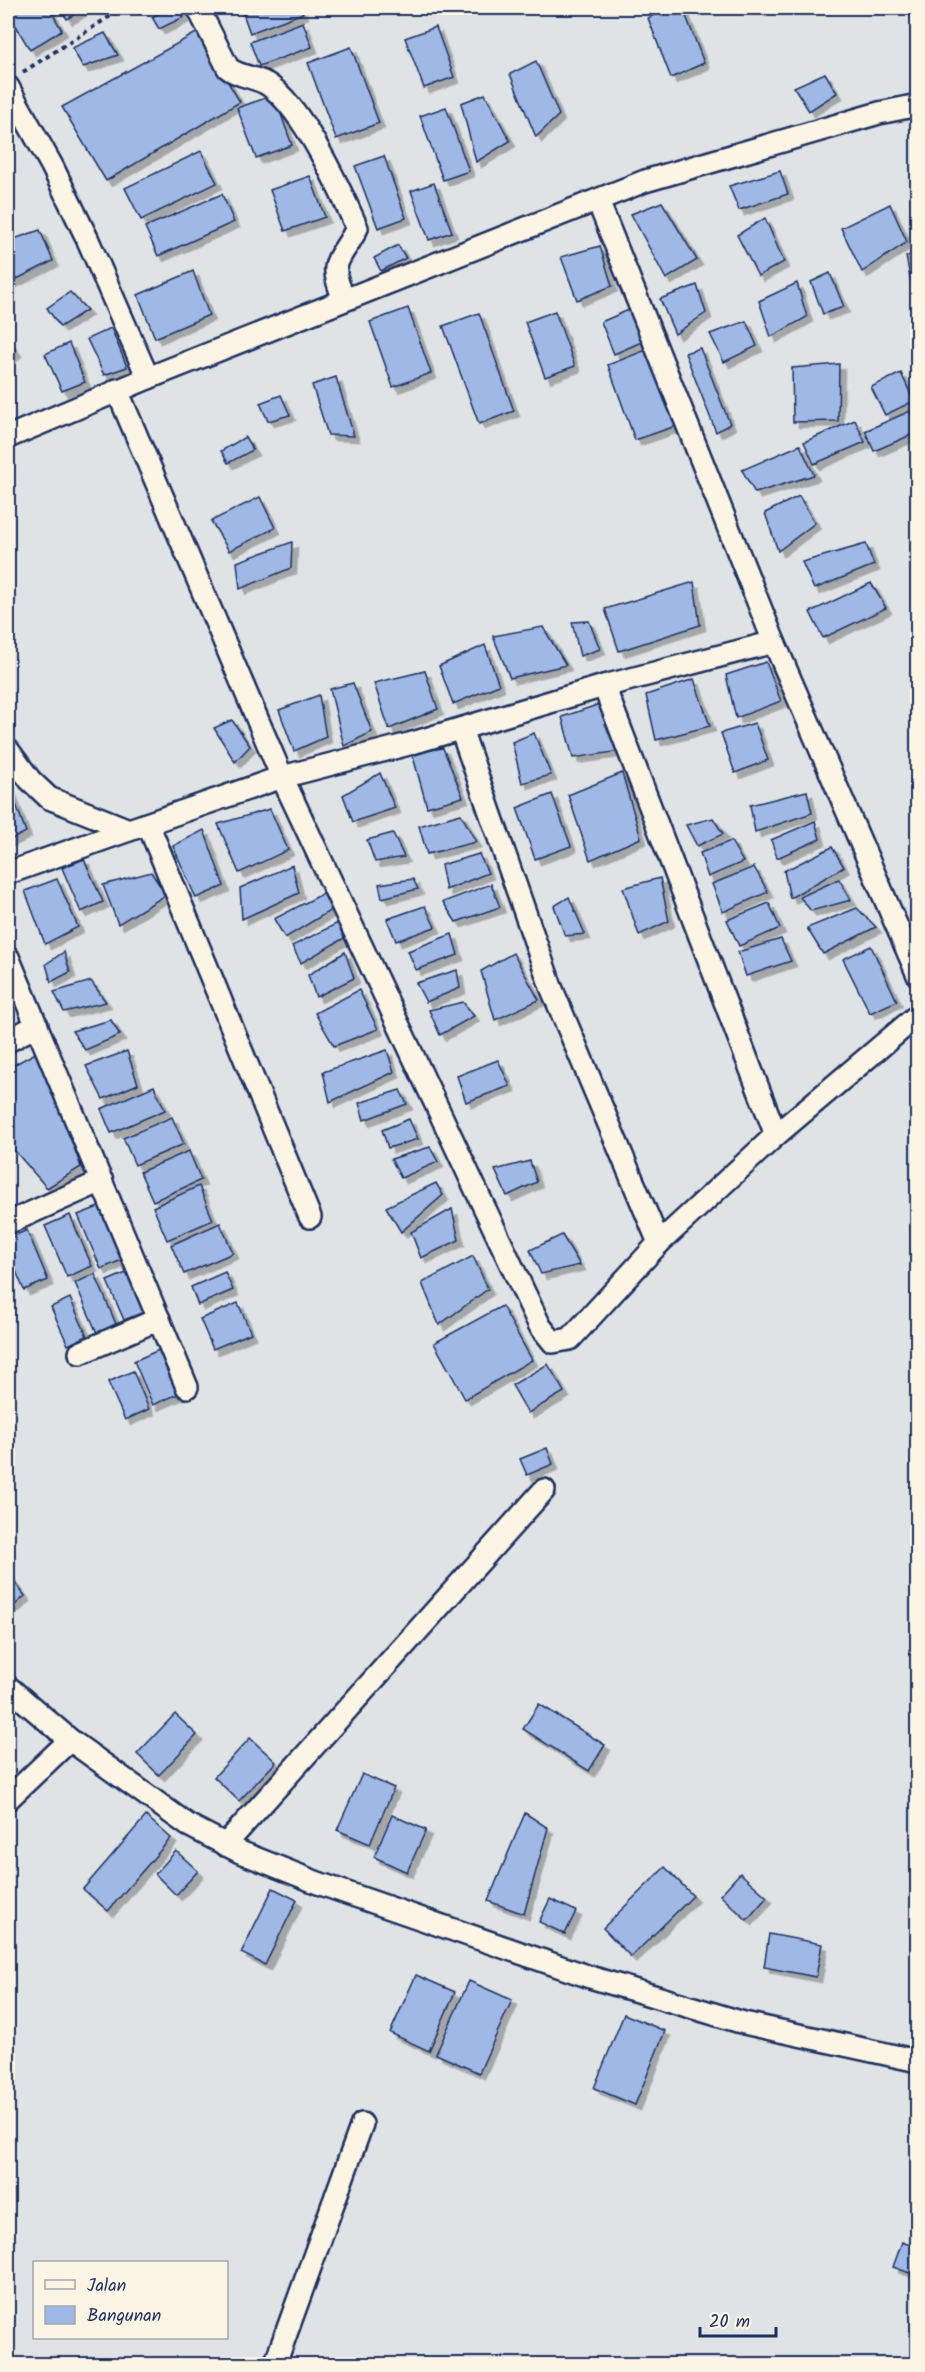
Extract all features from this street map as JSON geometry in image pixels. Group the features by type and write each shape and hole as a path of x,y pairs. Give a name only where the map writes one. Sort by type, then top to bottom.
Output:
{"street":[{"path":"198,8 228,68 233,73 259,78 272,87 298,113 346,203 357,228 334,268 336,281 344,299"},
{"path":"12,82 87,238 148,378"},
{"path":"8,437 117,390 645,181 756,147 879,113 918,105"},
{"path":"598,201 774,642 918,975"},
{"path":"117,390 282,777 540,1326 553,1342 570,1339 659,1243 776,1135 918,1015"},
{"path":"8,873 282,777 461,729 604,686 774,642"},
{"path":"604,686 776,1135"},
{"path":"461,729 551,987 659,1243"},
{"path":"8,750 30,780 49,798 139,827 310,1217"},
{"path":"8,957 187,1387"},
{"path":"8,1041 37,1026"},
{"path":"8,1223 102,1181"},
{"path":"80,1353 159,1320"},
{"path":"225,1845 544,1490"},
{"path":"8,1687 70,1740 188,1825 225,1845 318,1883 590,1977 744,2023 918,2061"},
{"path":"8,1799 70,1740"},
{"path":"275,2364 362,2124"}],"path":[{"path":"12,82 123,8"}],"building":[{"path":"12,8 49,8 62,30 30,50 8,13"},
{"path":"60,8 85,8 67,19"},
{"path":"169,8 179,8 184,17 159,29 152,17"},
{"path":"241,8 301,8 303,13 250,33"},
{"path":"667,8 683,8 704,63 671,78 648,18"},
{"path":"303,22 312,47 259,66 250,42"},
{"path":"436,27 454,77 424,88 405,38"},
{"path":"198,32 240,102 106,181 62,107"},
{"path":"105,33 118,55 83,67 72,48"},
{"path":"351,47 379,123 336,139 308,63"},
{"path":"536,61 559,115 536,137 510,74"},
{"path":"825,73 837,93 809,111 794,87"},
{"path":"485,94 510,141 476,162 461,103"},
{"path":"274,95 292,145 256,158 237,108"},
{"path":"446,107 469,171 443,180 420,116"},
{"path":"201,151 217,183 141,220 125,188"},
{"path":"384,156 406,218 378,228 355,166"},
{"path":"780,171 788,194 739,210 729,186"},
{"path":"310,176 325,217 285,231 270,190"},
{"path":"434,183 452,232 429,240 411,191"},
{"path":"222,194 234,222 158,256 145,227"},
{"path":"662,202 697,260 666,279 631,214"},
{"path":"890,204 907,242 862,272 841,228"},
{"path":"765,218 784,262 758,276 737,235"},
{"path":"40,230 53,261 9,283 8,241"},
{"path":"398,245 406,258 381,271 374,258"},
{"path":"600,246 612,286 577,300 561,257"},
{"path":"918,254 918,287 912,288 906,256"},
{"path":"193,271 209,315 155,338 138,295"},
{"path":"830,273 844,307 823,314 811,282"},
{"path":"797,283 807,317 771,337 759,301"},
{"path":"697,285 706,313 675,334 660,299"},
{"path":"70,292 87,310 60,327 47,308"},
{"path":"408,308 431,373 393,387 370,322"},
{"path":"631,309 644,341 614,354 601,322"},
{"path":"555,311 575,366 545,377 525,322"},
{"path":"479,313 514,411 479,424 443,326"},
{"path":"746,321 757,346 724,362 710,334"},
{"path":"111,328 127,367 104,375 87,339"},
{"path":"8,339 16,351 8,360"},
{"path":"69,343 85,382 62,391 45,354"},
{"path":"651,348 679,425 635,440 608,365"},
{"path":"700,348 730,424 716,432 685,353"},
{"path":"839,364 838,421 793,422 792,368"},
{"path":"901,373 914,401 885,415 871,387"},
{"path":"336,377 354,436 328,435 312,385"},
{"path":"281,395 290,415 268,421 260,403"},
{"path":"910,411 918,432 874,451 865,431"},
{"path":"855,420 865,442 814,464 804,442"},
{"path":"245,437 253,450 228,463 221,451"},
{"path":"800,445 814,475 755,493 742,470"},
{"path":"799,496 815,523 778,551 765,513"},
{"path":"260,497 275,528 229,551 211,521"},
{"path":"292,542 291,568 240,589 237,562"},
{"path":"866,544 874,565 814,589 802,562"},
{"path":"694,582 700,625 619,651 605,609"},
{"path":"871,583 886,608 823,638 810,612"},
{"path":"589,621 600,649 580,656 572,622"},
{"path":"543,627 566,665 510,678 493,636"},
{"path":"485,645 499,685 453,704 439,666"},
{"path":"766,662 781,701 736,718 726,675"},
{"path":"425,671 438,709 389,729 374,683"},
{"path":"694,679 710,726 656,740 646,695"},
{"path":"353,683 372,732 344,746 330,689"},
{"path":"319,695 326,737 294,751 279,710"},
{"path":"603,703 621,751 573,758 562,717"},
{"path":"232,720 250,746 235,762 214,728"},
{"path":"755,723 768,760 735,773 721,733"},
{"path":"534,733 551,775 522,783 512,742"},
{"path":"443,748 463,797 427,807 412,753"},
{"path":"380,773 395,808 353,822 343,795"},
{"path":"622,773 641,838 590,860 568,795"},
{"path":"10,788 26,832 8,841 8,790"},
{"path":"807,791 812,813 755,832 750,805"},
{"path":"552,794 571,846 535,859 517,808"},
{"path":"270,809 288,850 239,873 218,824"},
{"path":"461,814 476,842 427,854 419,826"},
{"path":"713,818 723,834 697,846 686,825"},
{"path":"815,821 820,839 777,858 771,840"},
{"path":"204,830 224,886 196,898 173,846"},
{"path":"393,833 404,857 375,862 367,840"},
{"path":"731,841 743,862 708,877 700,853"},
{"path":"832,847 844,867 790,898 784,871"},
{"path":"479,854 488,873 446,890 441,865"},
{"path":"84,859 103,902 81,912 62,868"},
{"path":"292,865 299,893 242,919 240,888"},
{"path":"754,867 768,892 723,912 712,884"},
{"path":"151,872 166,895 118,924 103,885"},
{"path":"660,878 669,921 639,935 623,888"},
{"path":"57,879 78,927 45,944 25,891"},
{"path":"413,879 418,889 382,898 379,884"},
{"path":"839,879 851,900 811,911 800,897"},
{"path":"491,884 500,907 456,922 443,902"},
{"path":"324,893 333,909 285,938 274,919"},
{"path":"569,897 585,934 565,936 554,906"},
{"path":"769,903 780,928 739,946 727,920"},
{"path":"425,906 435,927 396,941 387,919"},
{"path":"857,908 876,927 823,954 807,928"},
{"path":"346,919 353,933 301,963 292,946"},
{"path":"452,934 458,955 416,970 408,951"},
{"path":"781,939 791,961 746,976 738,952"},
{"path":"871,946 897,1001 870,1013 843,959"},
{"path":"64,952 70,972 51,982 46,964"},
{"path":"345,952 354,978 316,997 308,975"},
{"path":"513,953 539,1000 495,1020 481,971"},
{"path":"457,970 460,988 426,1002 416,983"},
{"path":"91,981 106,1002 64,1012 54,992"},
{"path":"359,990 378,1029 334,1046 315,1013"},
{"path":"463,1002 474,1016 440,1035 429,1010"},
{"path":"111,1020 120,1035 85,1050 72,1031"},
{"path":"387,1050 394,1072 330,1102 323,1072"},
{"path":"39,1051 81,1167 47,1188 8,1143 8,1068"},
{"path":"127,1051 138,1084 103,1099 86,1066"},
{"path":"498,1060 510,1086 466,1102 457,1076"},
{"path":"154,1086 165,1110 111,1133 101,1109"},
{"path":"400,1090 407,1104 364,1120 359,1103"},
{"path":"172,1117 184,1144 135,1165 123,1138"},
{"path":"409,1119 418,1139 388,1148 382,1130"},
{"path":"430,1147 438,1162 401,1178 391,1159"},
{"path":"189,1151 201,1180 153,1201 140,1172"},
{"path":"530,1161 537,1182 507,1196 495,1170"},
{"path":"436,1183 443,1195 401,1232 386,1207"},
{"path":"199,1186 213,1220 167,1240 153,1207"},
{"path":"101,1206 124,1259 101,1269 78,1215"},
{"path":"452,1209 459,1240 421,1258 411,1232"},
{"path":"70,1215 92,1266 67,1277 45,1226"},
{"path":"220,1223 233,1253 184,1274 171,1245"},
{"path":"27,1230 48,1280 24,1290 8,1252 8,1239"},
{"path":"562,1235 580,1265 541,1274 530,1250"},
{"path":"473,1256 488,1289 439,1325 422,1283"},
{"path":"131,1271 149,1310 124,1320 107,1281"},
{"path":"225,1272 233,1290 198,1305 191,1287"},
{"path":"95,1274 116,1324 97,1333 75,1283"},
{"path":"70,1298 87,1336 68,1345 51,1307"},
{"path":"238,1303 251,1333 213,1349 200,1319"},
{"path":"502,1306 532,1360 465,1399 434,1343"},
{"path":"161,1349 180,1393 153,1405 134,1361"},
{"path":"548,1364 564,1392 528,1413 512,1385"},
{"path":"133,1371 149,1409 125,1420 108,1382"},
{"path":"547,1448 553,1464 527,1475 520,1459"},
{"path":"8,1573 25,1596 8,1611"},
{"path":"539,1704 605,1745 589,1771 523,1729"},
{"path":"175,1714 197,1735 159,1775 137,1754"},
{"path":"250,1738 276,1762 239,1801 214,1777"},
{"path":"362,1774 394,1788 370,1844 337,1830"},
{"path":"525,1813 548,1828 524,1914 488,1901"},
{"path":"392,1815 426,1830 407,1872 374,1857"},
{"path":"146,1816 171,1838 108,1911 83,1889"},
{"path":"176,1851 198,1871 176,1895 155,1874"},
{"path":"665,1867 693,1896 631,1957 603,1928"},
{"path":"740,1873 767,1897 747,1920 720,1895"},
{"path":"273,1888 297,1900 265,1965 241,1953"},
{"path":"550,1899 576,1911 565,1934 539,1922"},
{"path":"769,1934 822,1944 816,1977 764,1967"},
{"path":"416,1975 455,1992 429,2051 390,2033"},
{"path":"469,1981 512,2000 479,2073 436,2054"},
{"path":"624,2014 665,2031 635,2105 594,2088"},
{"path":"902,2242 918,2248 918,2276 893,2267"}]}
